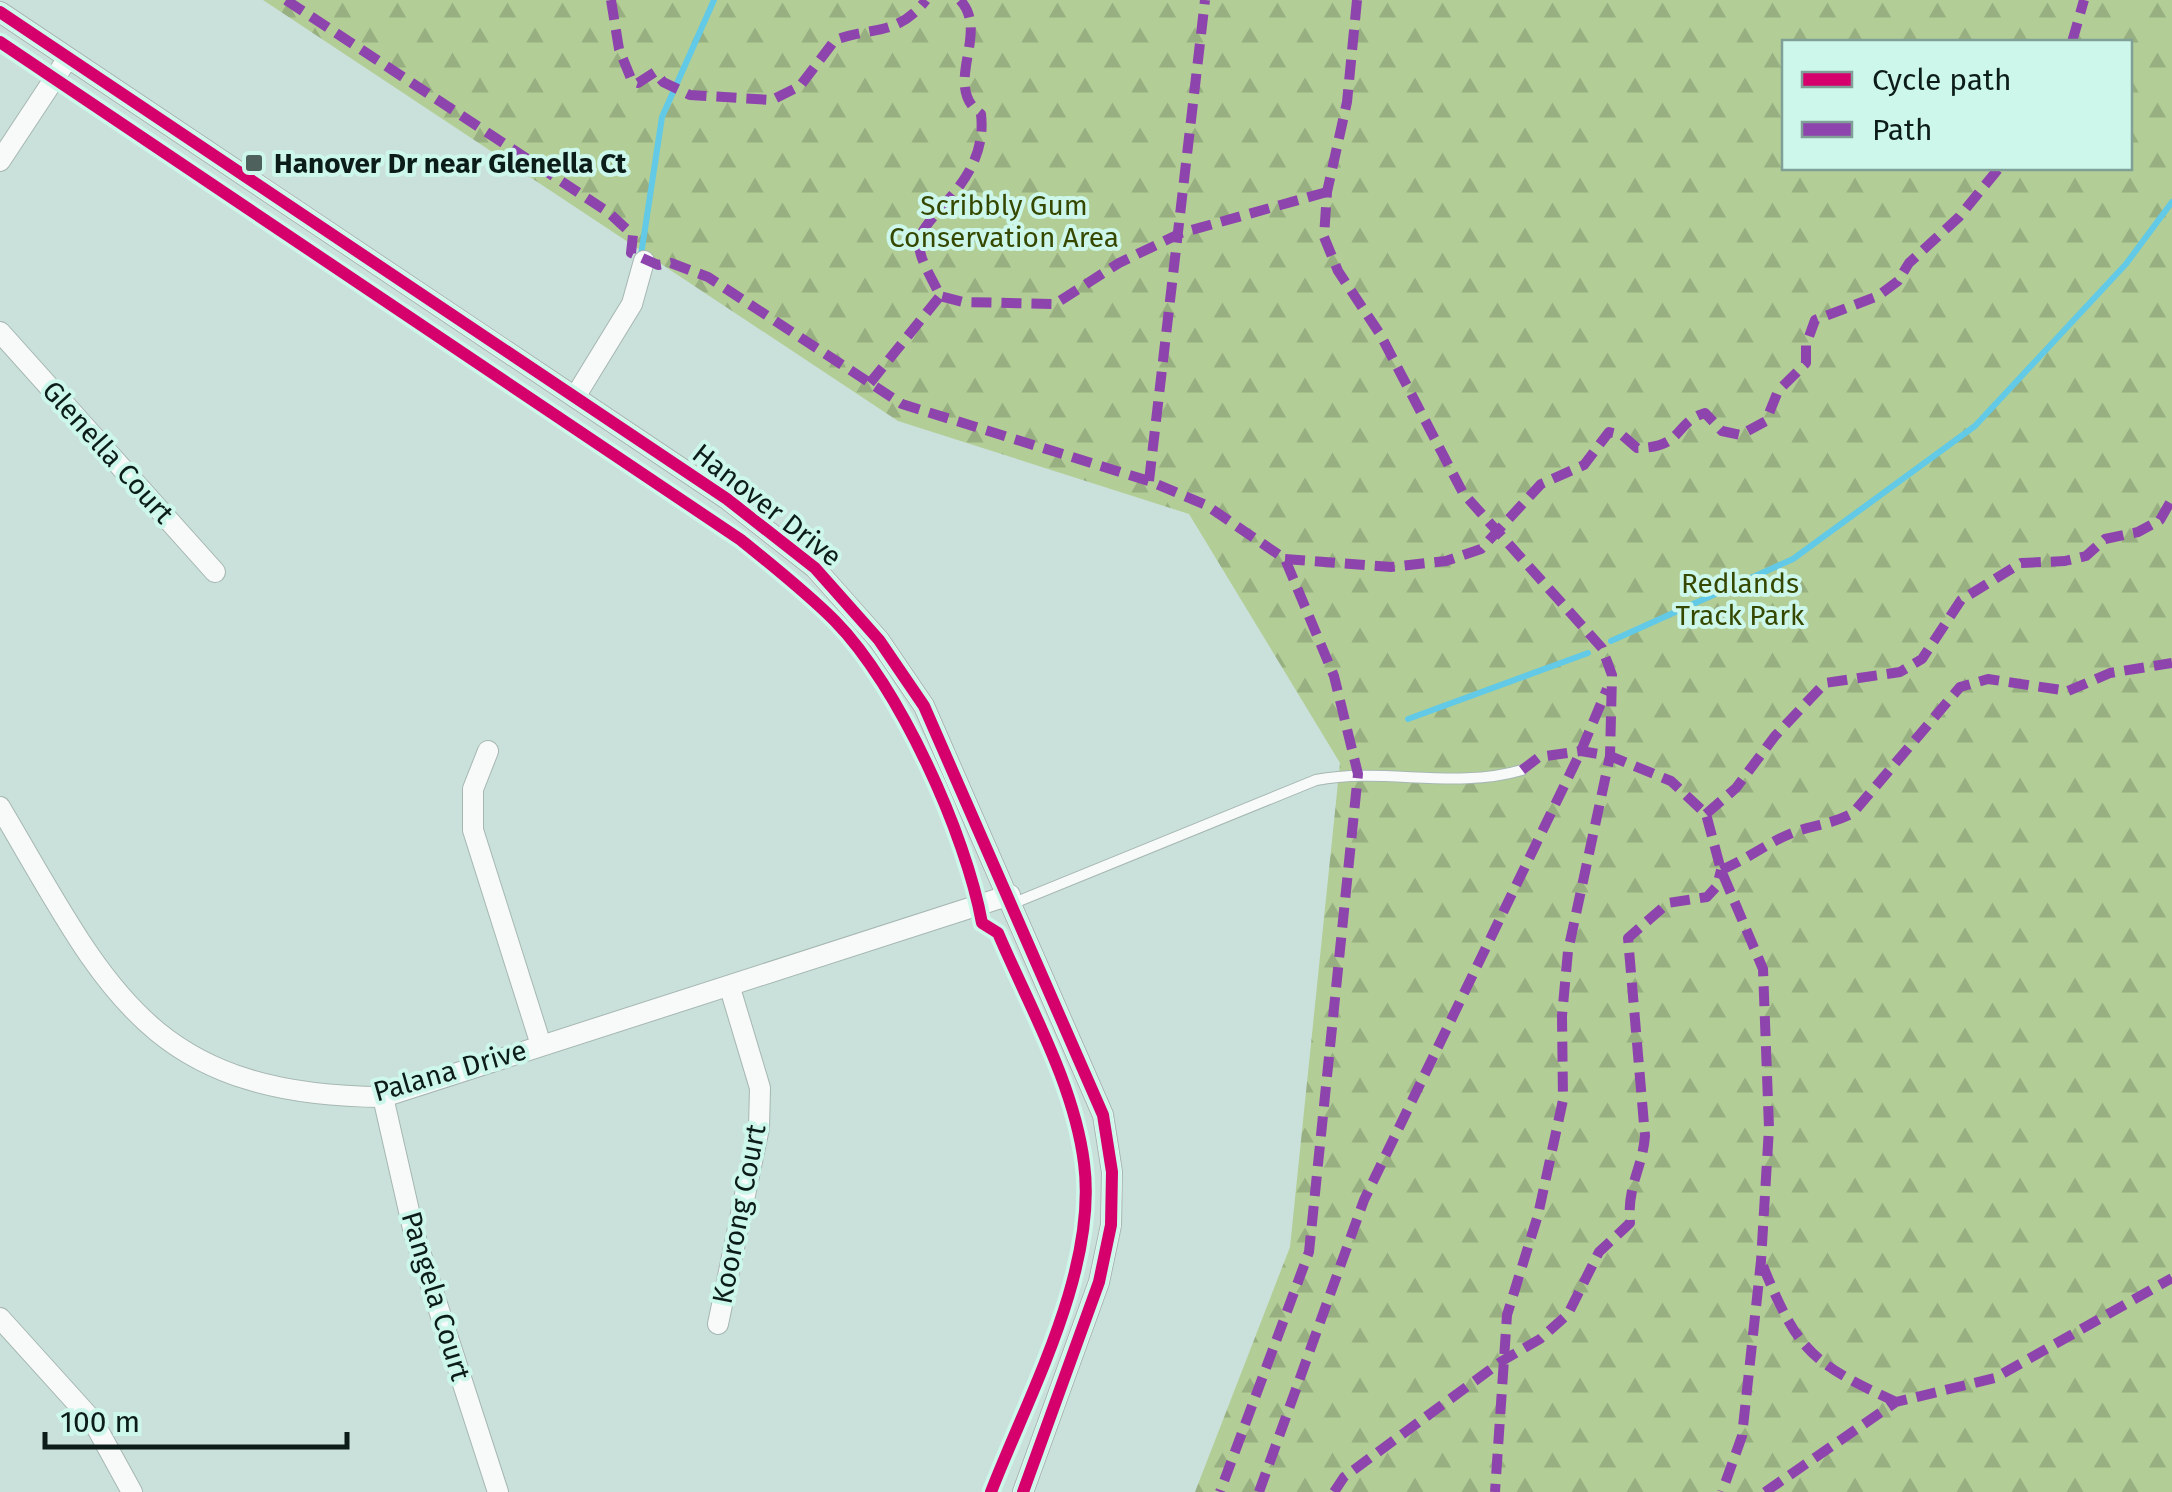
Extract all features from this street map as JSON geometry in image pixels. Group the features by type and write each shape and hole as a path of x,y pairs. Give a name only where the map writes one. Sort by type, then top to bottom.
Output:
{"street":[{"name":"Hanover Drive","path":"0,12 727,499 814,568 879,640 924,706 1012,899 1103,1116 1112,1172 1112,1225 1098,1282 1023,1492"},
{"path":"0,161 68,58"},
{"path":"575,397 632,304 644,261"},
{"name":"Glenella Court","path":"0,332 215,572"},
{"path":"488,751 473,788 473,830 541,1045"},
{"name":"Palana Drive","path":"0,807 96,970 136,1016 196,1060 278,1089 383,1097 1012,899"},
{"name":"Koorong Court","path":"718,1324 759,1128 760,1088 730,988"},
{"name":"Pangela Court","path":"383,1097 414,1232 498,1492"},
{"path":"0,1318 93,1421 132,1492"}],"lane":[{"path":"1012,899 1316,780 1358,774 1485,781 1522,770"}],"green space":[{"name":"Redlands Track Park","path":"263,0 2172,0 2172,1492 1195,1492 1290,1247 1340,763 1189,514 898,421"}],"waterway":[{"path":"641,255 662,117 714,0"},
{"path":"1611,641 1793,559 1975,426 2126,264 2172,202"},
{"path":"1408,719 1588,653"}],"marked path":[{"path":"286,0 608,212 633,235 631,253 658,265 671,263 708,277 902,404 1149,481 1206,505 1285,559 1334,676 1358,774 1309,1252 1220,1492"},
{"path":"611,0 619,49 632,81 638,83 655,72 663,82 690,95 772,100 800,86 835,40 894,25 926,0"},
{"path":"960,0 971,28 965,89 981,114 981,139 965,179 929,222 919,244 921,257 940,296 963,302 1055,304 1119,263 1181,233 1327,192"},
{"path":"1149,481 1205,0"},
{"path":"1357,0 1347,102 1327,192 1324,237 1338,271 1380,334 1463,493 1602,648 1612,675 1610,756 1568,951 1562,1016 1563,1100 1538,1215 1507,1315 1495,1492"},
{"path":"2073,40 2084,0"},
{"path":"1285,559 1391,567 1446,561 1481,549 1541,484 1584,465 1609,432 1622,435 1637,448 1652,447 1671,439 1688,422 1705,413 1722,431 1740,435 1766,421 1778,391 1806,363 1806,345 1815,320 1878,296 1898,281 1909,263 1959,217 1997,170"},
{"path":"870,383 940,296"},
{"path":"1706,814 1736,788 1775,736 1825,683 1900,672 1922,659 1961,600 2021,563 2086,556 2105,539 2138,532 2160,520 2172,499"},
{"path":"1721,870 1792,833 1853,813 1960,687 1988,679 2068,691 2110,673 2172,663"},
{"path":"1259,1492 1364,1200 1581,751 1607,689"},
{"path":"1522,770 1539,757 1581,751 1610,756 1671,781 1706,814 1721,870 1763,969 1769,1128 1761,1261 1742,1436 1722,1492"},
{"path":"1334,1492 1344,1477 1502,1361 1540,1339 1568,1314 1599,1252 1630,1223 1631,1198 1645,1136 1628,938 1668,903 1707,897 1717,886 1721,870"},
{"path":"1763,1266 1787,1318 1811,1352 1826,1365 1896,1402"},
{"path":"1765,1492 1896,1402 1995,1378 2172,1278"}],"cycle path":[{"path":"0,12 727,499 815,568 879,640 924,706 1103,1115 1112,1172 1111,1225 1099,1282 1023,1492"},
{"path":"0,42 741,540 835,621 883,683 945,805 974,887 982,923 998,933 1049,1046 1071,1104 1084,1163 1086,1204 1071,1288 1041,1373 991,1492"}],"place":[{"name":"Hanover Dr near Glenella Ct","path":"254,163"}],"park label":[{"name":"Scribbly Gum Conservation Area","path":"1004,221"}]}
